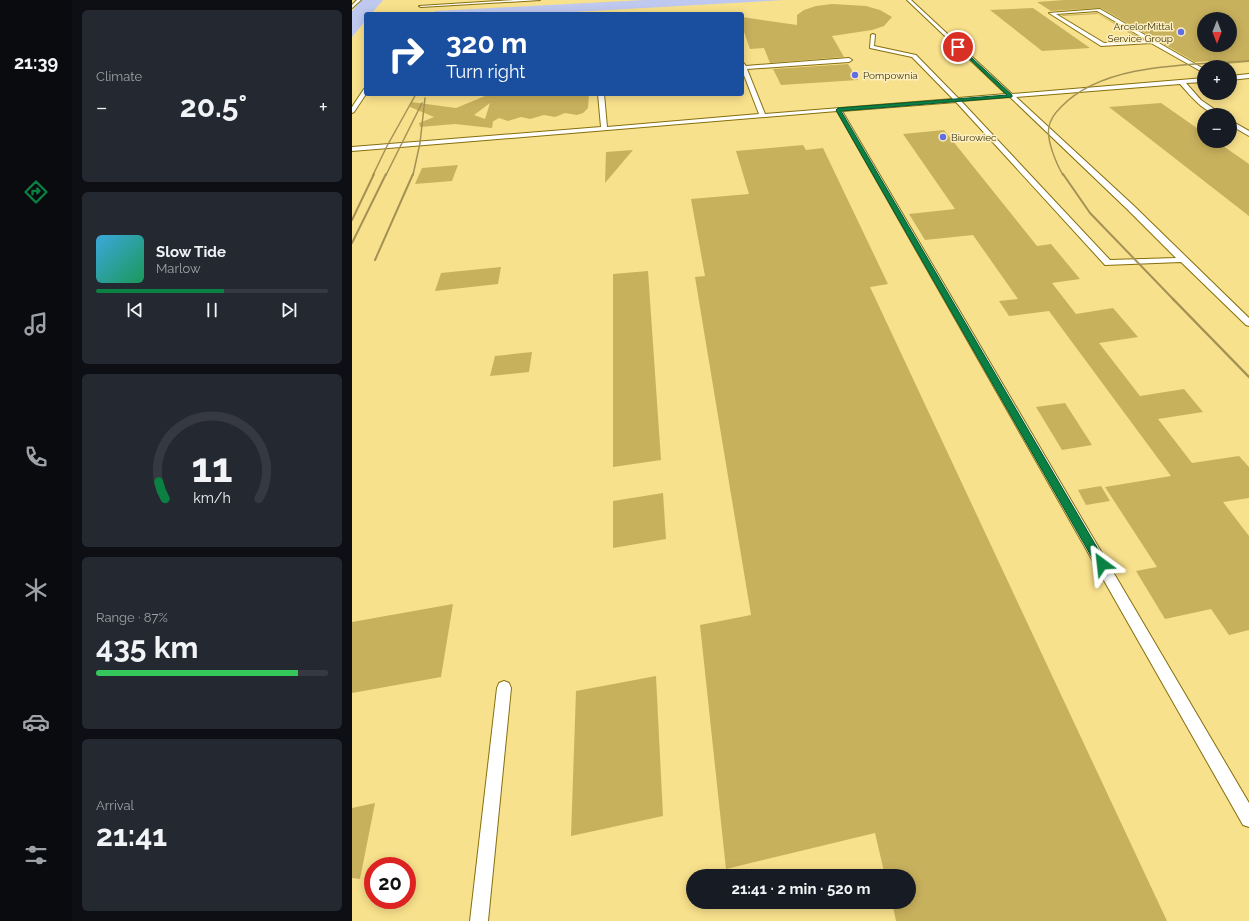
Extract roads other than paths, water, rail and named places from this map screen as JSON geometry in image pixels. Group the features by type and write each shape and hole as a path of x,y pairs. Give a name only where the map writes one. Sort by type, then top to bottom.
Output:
{"lane":[{"path":"352,7 359,0"},
{"path":"422,5 471,0"},
{"path":"422,5 538,0"},
{"path":"909,0 1130,207 1249,323"},
{"path":"1152,41 1103,45 1051,13 1098,10 1152,41 1197,67"},
{"path":"873,35 872,47 914,56 957,100 1108,263 1183,260"},
{"path":"744,66 849,60"},
{"path":"744,68 763,116"},
{"path":"1237,77 1249,76"},
{"path":"352,149 1197,81"},
{"path":"1182,82 1199,101 1210,108"},
{"path":"352,111 364,93"},
{"path":"601,96 604,128"},
{"path":"838,110 1249,819"},
{"path":"1237,126 1249,134"},
{"path":"479,921 504,688"}],"railway":[{"path":"1063,175 1055,159 1048,132 1052,118 1057,111 1079,92 1100,81 1124,74 1150,69 1176,65 1249,61"},
{"path":"373,175 387,146 415,96"},
{"path":"413,175 420,143 425,98"},
{"path":"386,175 422,103"},
{"path":"352,220 374,174"},
{"path":"352,243 386,174"},
{"path":"375,260 413,174"},
{"path":"1063,174 1090,213 1174,300"},
{"path":"1173,299 1249,377"}],"place":[{"name":"ArcelorMittal Service Group","path":"1181,32"},
{"name":"Pompownia","path":"855,75"},
{"name":"Biurowiec","path":"943,137"}]}
